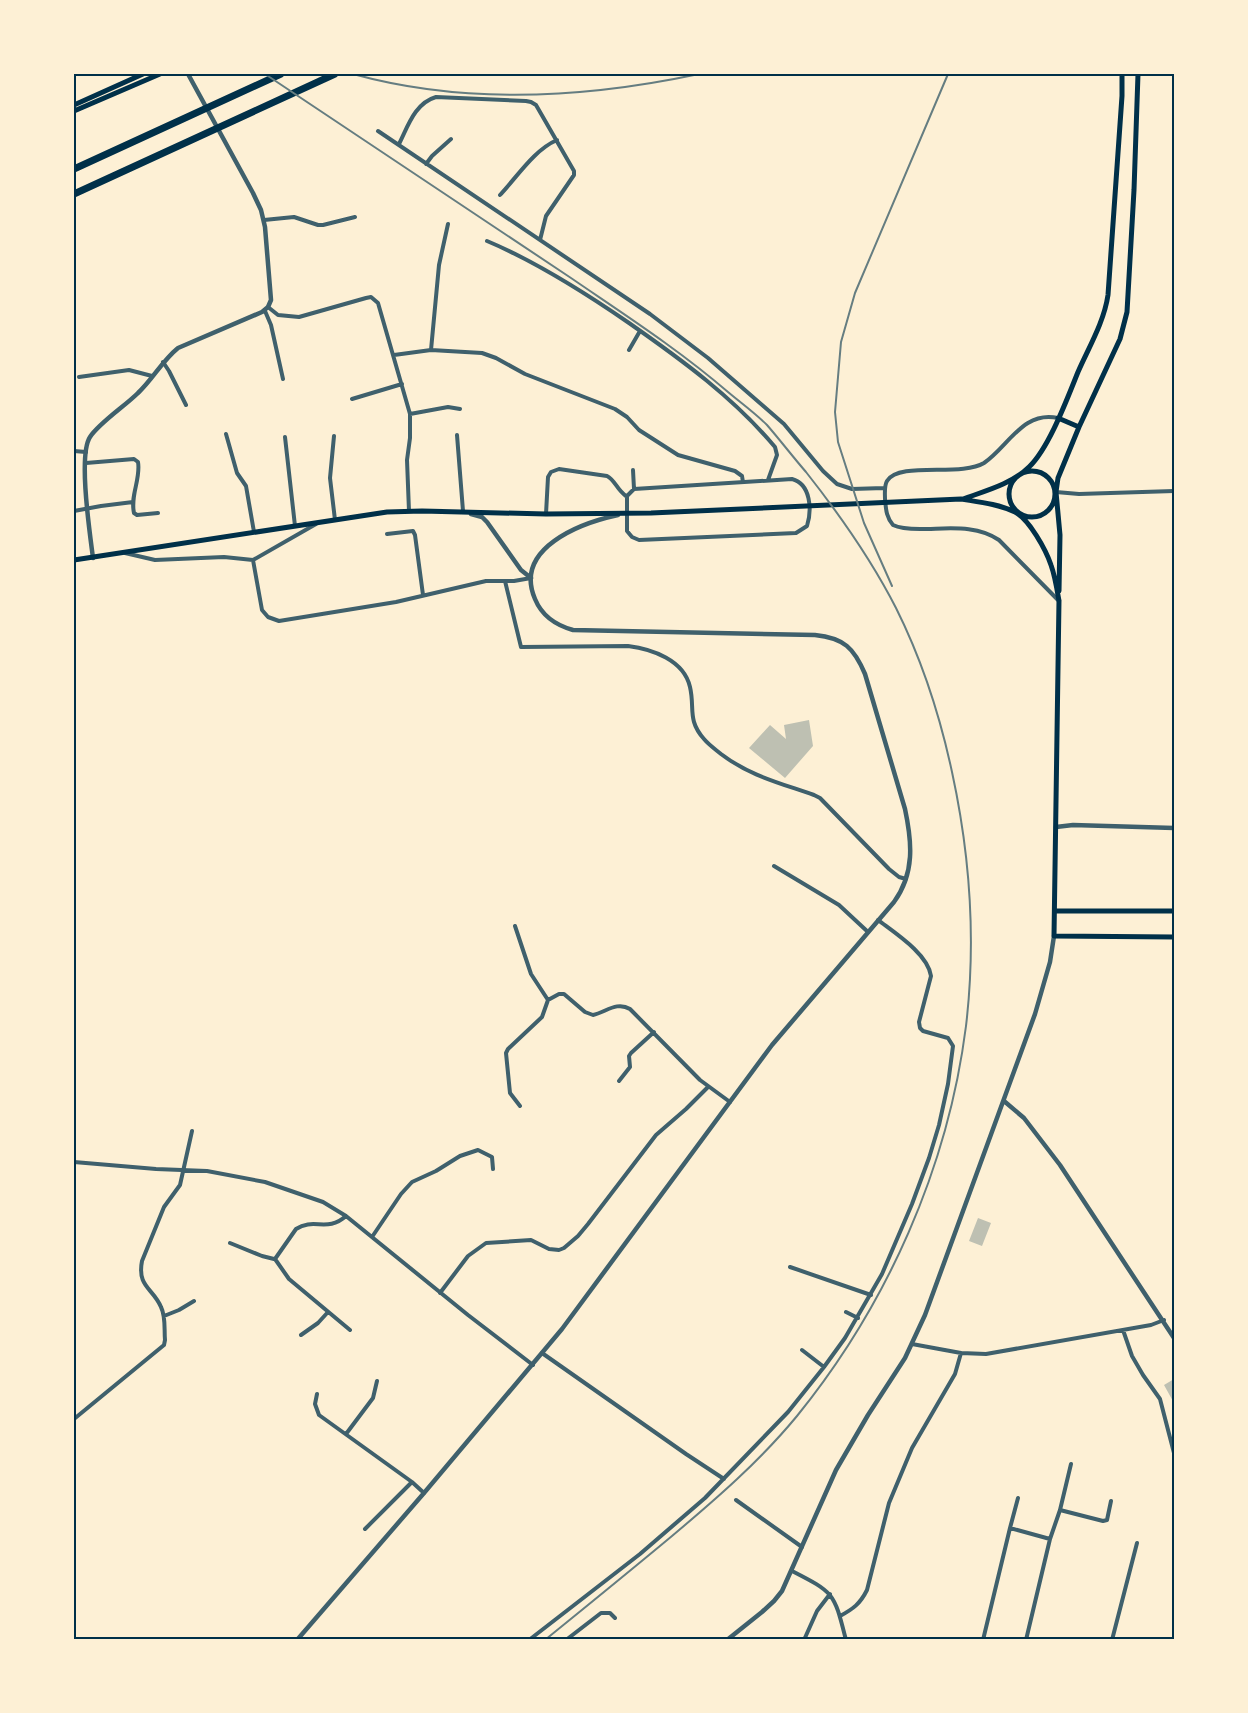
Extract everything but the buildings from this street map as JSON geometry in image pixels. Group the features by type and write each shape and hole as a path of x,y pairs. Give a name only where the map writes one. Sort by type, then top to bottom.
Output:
{"highway":[{"path":"74,169 281,74"},
{"path":"74,194 335,74"}],"main road":[{"path":"74,105 143,74"},
{"path":"74,111 160,74"},
{"path":"1059,601 1048,557 1010,501 1009,493 1014,479 1034,462 1058,418 1102,319 1107,301 1122,74"},
{"path":"74,560 387,512 626,513 961,499 995,505 1031,518 1044,515 1053,505 1062,468 1120,339 1127,312 1138,74"},
{"path":"1058,418 1079,427"},
{"path":"961,499 1031,471 1043,473 1052,481 1056,492 1060,536 1054,936 1174,937"},
{"path":"1055,911 1174,911"}],"street":[{"path":"188,74 253,193 264,220 271,296 266,309 283,379"},
{"path":"399,144 412,117 422,105 431,99 442,97 531,102 536,105 574,171 574,175 546,216 540,240"},
{"path":"378,131 650,314 708,358 784,424 823,471 837,484 852,489 885,488"},
{"path":"426,164 451,139"},
{"path":"500,195 539,151 557,140"},
{"path":"264,220 294,217 323,225 355,217"},
{"path":"431,350 439,265 448,224"},
{"path":"487,241 525,258 595,300 711,384 741,411 775,447 777,455 768,480"},
{"path":"93,558 87,508 86,452 90,437 138,394 172,352 185,344 266,309 282,317 299,317 371,297 378,303 410,414 407,460 409,511"},
{"path":"629,350 640,331"},
{"path":"394,355 431,350 470,351 489,355 525,374 615,409 627,417 639,430 678,455 735,471 742,476 743,482"},
{"path":"163,362 186,405"},
{"path":"79,377 129,370 152,376"},
{"path":"352,399 402,384"},
{"path":"410,414 448,407 460,409"},
{"path":"1058,418 1044,417 1022,426 981,465 965,469 898,472 889,478 885,488 887,514 893,525 905,528 969,529 991,534 1059,601"},
{"path":"226,434 237,473 246,486 254,532"},
{"path":"456,435 463,512 482,517 521,570 531,578"},
{"path":"334,436 330,478 335,520"},
{"path":"285,437 295,526"},
{"path":"74,451 86,452"},
{"path":"86,463 134,459 138,462 139,474 134,487 134,513 137,515 158,513"},
{"path":"546,514 548,477 559,469 607,476 627,496"},
{"path":"633,470 634,489"},
{"path":"768,480 797,480 805,488 808,497 809,520 807,526 801,531 639,540 627,531 627,496 634,489 768,480"},
{"path":"1056,492 1078,494 1174,491"},
{"path":"74,511 133,502"},
{"path":"297,1640 533,1365 617,1256 772,1045 898,896 906,879 911,857 905,809 865,674 858,659 848,646 835,639 815,635 573,630 558,625 545,615 536,601 531,578 537,558 556,539 582,525 626,513"},
{"path":"124,553 155,560 224,557 253,560 320,522"},
{"path":"387,534 413,531 423,595"},
{"path":"253,560 262,610 268,617 279,621 352,610 486,581 531,578"},
{"path":"506,581 521,647 628,646 660,654 674,664 687,679 694,723 704,740 753,774 820,798 889,869 899,877 906,879"},
{"path":"1056,826 1174,828"},
{"path":"774,866 838,905 868,933"},
{"path":"529,1640 640,1554 724,1479 788,1412 824,1367 858,1318 896,1244 929,1158 941,1115 953,1046 948,1038 920,1028 919,1022 931,976 930,969 909,945 878,920"},
{"path":"515,926 531,974 548,1000"},
{"path":"727,1640 774,1601 782,1591 844,1455 912,1344 925,1315 1041,996 1054,936"},
{"path":"520,1106 510,1093 506,1053 542,1017 548,1000 560,994 564,994 585,1012 593,1015 623,1005 630,1009 708,1087 730,1102"},
{"path":"619,1081 630,1067 631,1053 654,1032"},
{"path":"440,1293 468,1256 486,1243 531,1240 554,1250 564,1248 588,1224 656,1135 708,1087"},
{"path":"1004,1101 1016,1110 1067,1175 1174,1338"},
{"path":"74,1419 164,1345 164,1316 160,1305 141,1277 142,1261 164,1207 180,1185 192,1131"},
{"path":"372,1237 406,1188 453,1159 478,1150 492,1157 493,1169"},
{"path":"74,1162 216,1173 282,1187 323,1202 346,1216 533,1365"},
{"path":"275,1259 300,1226 305,1224 335,1225 346,1216"},
{"path":"230,1244 275,1259 289,1280 350,1330"},
{"path":"790,1267 871,1295"},
{"path":"164,1316 194,1300"},
{"path":"301,1335 318,1323 328,1312"},
{"path":"846,1312 858,1318"},
{"path":"912,1344 961,1353 986,1354 1150,1325 1164,1320"},
{"path":"1123,1330 1132,1356 1160,1400 1174,1453"},
{"path":"802,1350 824,1367"},
{"path":"542,1353 724,1479"},
{"path":"840,1616 855,1608 867,1590 889,1503 912,1448 955,1374 961,1353"},
{"path":"346,1434 372,1398 377,1381"},
{"path":"317,1394 315,1404 319,1416 424,1493"},
{"path":"1026,1640 1071,1464"},
{"path":"365,1529 412,1482"},
{"path":"983,1640 1018,1498"},
{"path":"736,1500 802,1547"},
{"path":"1060,1510 1103,1521 1109,1516 1112,1501"},
{"path":"1010,1527 1050,1539"},
{"path":"1112,1640 1137,1543"},
{"path":"792,1571 818,1584 834,1599 846,1640"},
{"path":"804,1640 817,1611 830,1594"},
{"path":"566,1640 601,1613 610,1614 615,1618"}],"railway":[{"path":"265,74 651,333 709,376 767,425 843,521 866,555 896,608 922,668 936,709 958,803 967,867 971,931 966,1026 945,1131 928,1183 885,1281 859,1328 829,1373 797,1416 768,1449 688,1522 545,1640"},
{"path":"353,74 395,84 438,90 526,95 613,88 699,74"},
{"path":"892,586 864,523 838,442 835,412 841,342 855,293 948,74"}]}
